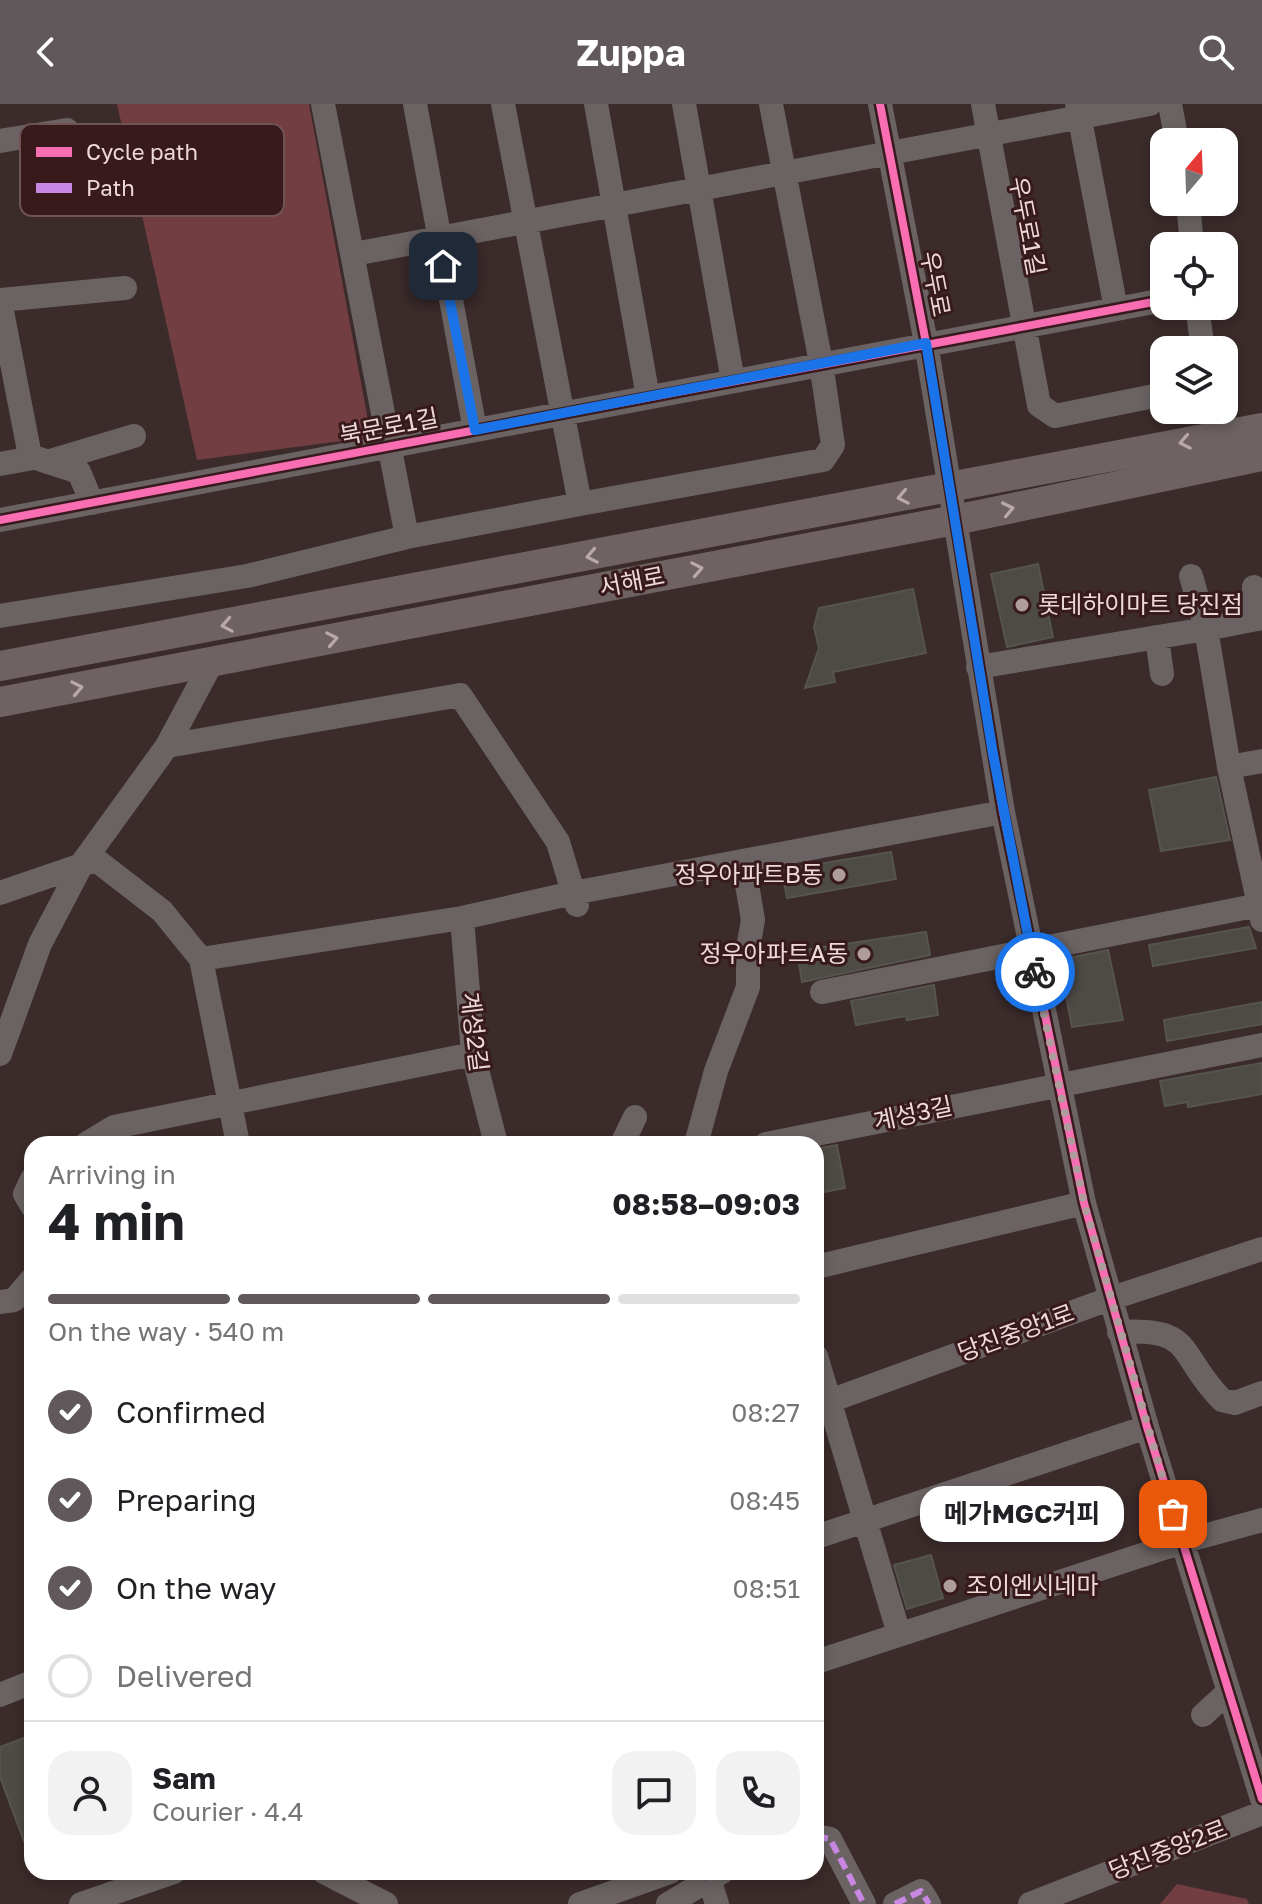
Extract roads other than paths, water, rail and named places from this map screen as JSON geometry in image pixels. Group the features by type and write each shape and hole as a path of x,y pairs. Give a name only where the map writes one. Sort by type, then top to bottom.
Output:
{"main road":[{"name":"서해로","path":"0,666 1262,428"},
{"name":"서해로","path":"0,702 955,520 1262,456"}],"street":[{"name":"북문로1길","path":"323,104 407,537"},
{"name":"북문로1길","path":"415,104 475,430"},
{"path":"503,104 560,413 580,504"},
{"path":"596,104 648,397"},
{"path":"684,104 733,381"},
{"path":"0,616 234,578 407,537 823,460 833,445 821,364 771,104"},
{"name":"우두로","path":"880,104 926,343 955,520"},
{"name":"우두로1길","path":"983,104 1039,405 1055,416 1150,397"},
{"path":"354,254 989,134 1078,111 1150,104"},
{"path":"1170,104 1174,128"},
{"path":"1078,111 1116,309"},
{"path":"0,141 20,138"},
{"path":"40,460 0,301 125,288"},
{"path":"926,343 1150,303"},
{"name":"북문로1길","path":"0,520 390,448 926,343"},
{"path":"0,464 40,460 134,436"},
{"path":"40,460 79,472 92,503"},
{"path":"955,520 1003,812 1084,1203 1147,1427 1262,1799"},
{"path":"822,992 1261,910 1229,767 1206,629 1191,576"},
{"path":"978,667 1256,619 1249,589"},
{"path":"1157,637 1162,674"},
{"path":"0,1054 40,944 83,862 167,746 212,662"},
{"path":"167,746 460,695 558,842 575,899"},
{"path":"1229,767 1262,761"},
{"path":"201,959 575,899 743,861 1003,812"},
{"path":"0,893 96,860 162,911 201,959 237,1136"},
{"path":"698,1136 716,1071 748,987 753,920 743,861"},
{"name":"계성2길","path":"462,918 473,1054 494,1136"},
{"name":"계성3길","path":"805,1136 1262,1045"},
{"path":"99,1136 114,1127 473,1054"},
{"path":"626,1136 635,1117"},
{"path":"824,1265 1084,1203"},
{"name":"당진중앙1로","path":"824,1403 1109,1299 1262,1249"},
{"path":"0,1302 14,1300 24,1288"},
{"path":"1119,1332 1155,1330 1176,1339 1222,1400 1235,1403 1262,1393"},
{"path":"824,1406 865,1522 899,1634"},
{"path":"824,1535 1147,1427"},
{"path":"824,1659 1182,1542 1262,1520"},
{"path":"0,1695 24,1685"},
{"path":"1203,1715 1227,1693"},
{"name":"당진중앙2로","path":"1030,1904 1262,1813"},
{"path":"824,1838 830,1839 864,1904"},
{"path":"81,1904 148,1880"},
{"path":"340,1880 386,1904"},
{"path":"580,1904 648,1880"},
{"path":"668,1904 704,1880"},
{"path":"714,1880 717,1904"},
{"path":"895,1904 921,1891 929,1904"}],"place":[{"name":"롯데하이마트 당진점","path":"1022,605"},
{"name":"정우아파트B동","path":"839,875"},
{"name":"정우아파트A동","path":"864,954"},
{"name":"메가MGC커피","path":"1173,1514"},
{"name":"조이엔시네마","path":"950,1586"}]}
